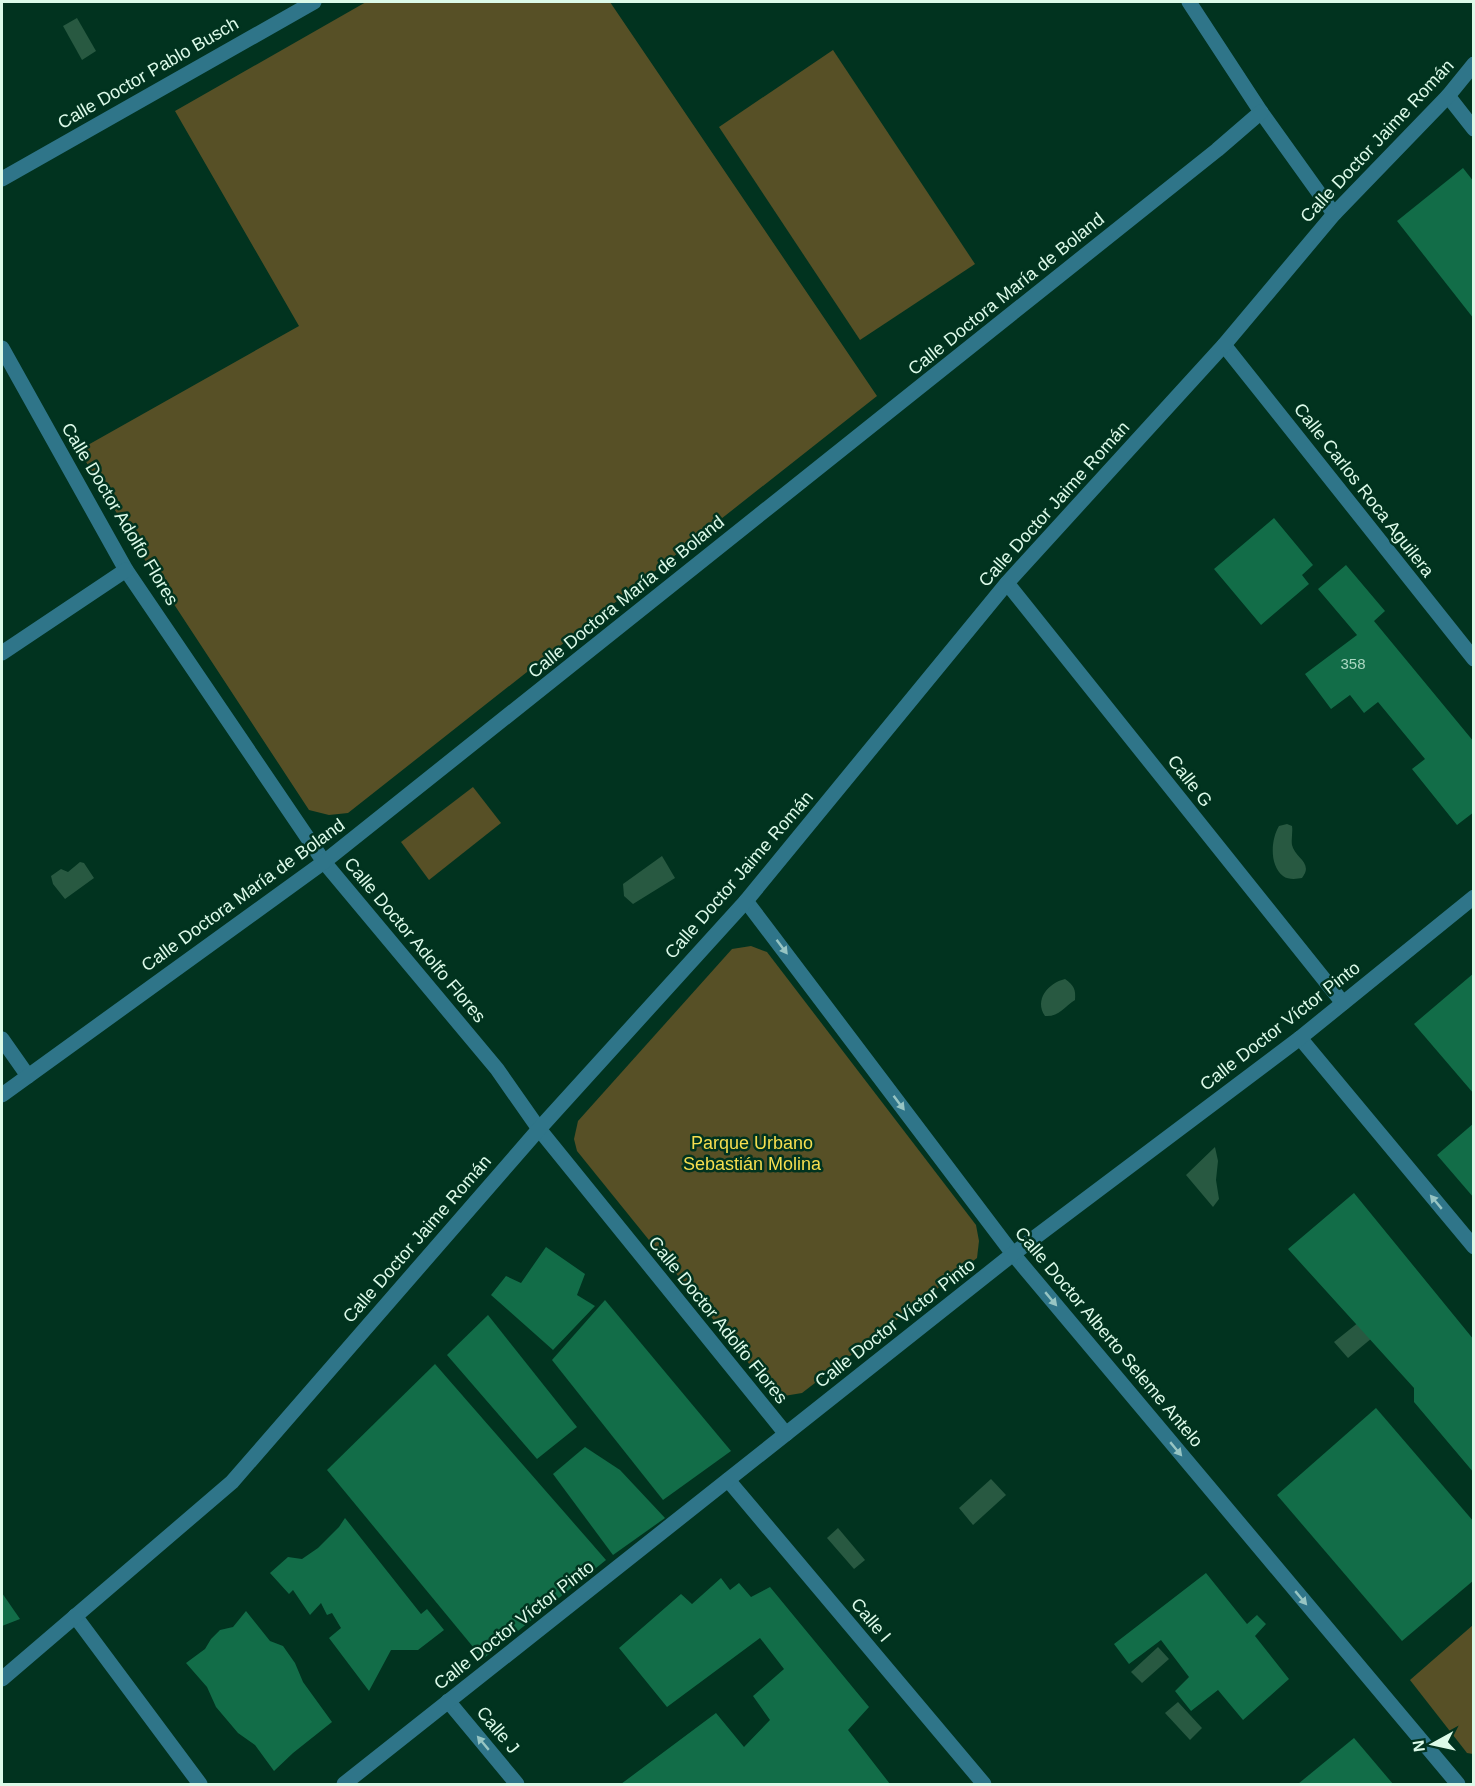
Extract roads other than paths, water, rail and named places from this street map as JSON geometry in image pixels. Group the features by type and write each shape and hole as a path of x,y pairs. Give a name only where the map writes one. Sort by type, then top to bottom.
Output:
{"street":[{"name":"Calle Doctor Pablo Busch","path":"2,178 314,2"},
{"path":"1189,2 1261,112 1334,214"},
{"name":"Calle Doctor Jaime Román","path":"2,1679 232,1482 539,1129 746,901 1007,583 1224,345 1334,214 1448,96 1473,64"},
{"path":"1448,96 1473,129"},
{"name":"Calle Doctora María de Boland","path":"2,1095 324,862 1217,150 1261,112"},
{"name":"Calle Carlos Roca Aguilera","path":"1224,345 1473,659"},
{"name":"Calle Doctor Adolfo Flores","path":"2,348 126,570 324,862 497,1069 539,1129 786,1434"},
{"path":"2,653 126,570"},
{"name":"Calle G","path":"1007,583 1342,1003"},
{"name":"Calle Doctor Víctor Pinto","path":"344,1785 1013,1254 1300,1038 1473,897"},
{"name":"Calle Doctor Alberto Seleme Antelo","path":"746,901 1013,1254 1458,1785"},
{"path":"1300,1038 1473,1247"},
{"path":"2,1039 28,1076"},
{"name":"Calle I","path":"728,1480 984,1785"},
{"path":"75,1616 200,1785"},
{"name":"Calle J","path":"448,1701 517,1785"}],"park label":[{"name":"Parque Urbano Sebastián Molina","path":"752,1153"}]}
